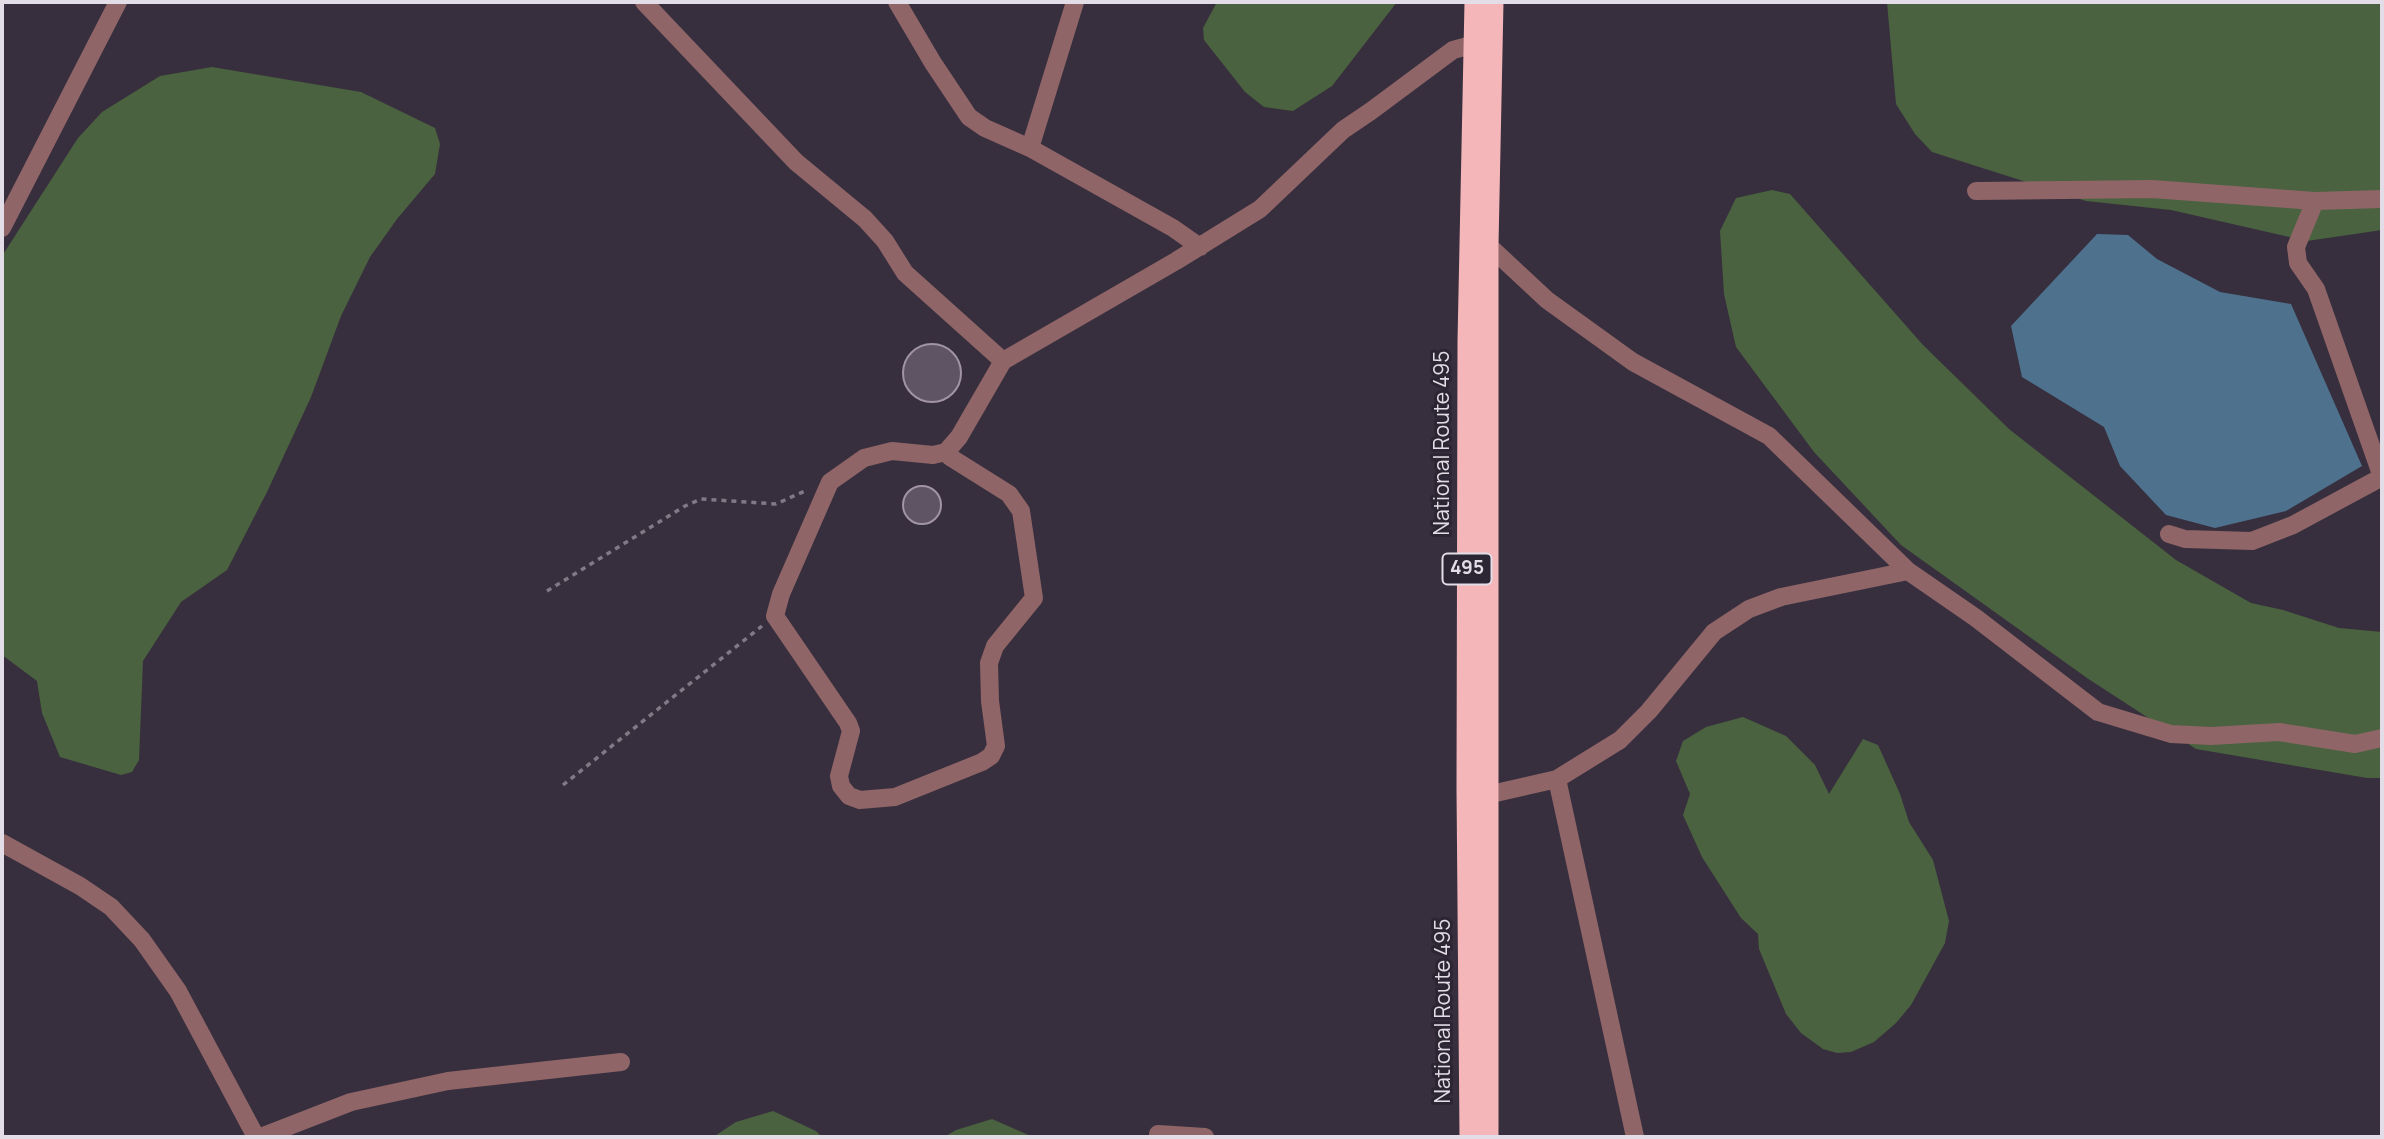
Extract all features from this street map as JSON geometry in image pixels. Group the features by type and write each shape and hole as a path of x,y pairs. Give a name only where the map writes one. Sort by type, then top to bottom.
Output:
{"highway":[{"name":"National Route 495","path":"1470,1137 1467,789 1468,341 1475,2"},
{"name":"National Route 495","path":"1488,1137 1488,245 1493,2"}],"street":[{"path":"2,228 118,2"},
{"path":"644,2 796,162 865,219 886,241 905,273 1003,360"},
{"path":"897,2 969,117 1173,228 1200,247"},
{"path":"1030,148 1075,2"},
{"path":"946,452 1009,494 1021,511 1034,598 995,646 989,663 990,701 996,746 991,755 982,762 895,797 860,800 849,796 841,786 839,776 851,731 848,723 775,616 780,594 830,482 864,458 892,451 933,455 946,452 959,438 1003,360 1200,247 1260,209 1343,130 1453,50 1475,44"},
{"path":"1976,191 2152,189 2315,201 2382,199"},
{"path":"2169,534 2185,539 2252,541 2293,524 2382,477 2316,289 2298,263 2296,247 2315,201"},
{"path":"1488,245 1548,300 1633,362 1769,436 1908,571 1976,618 2098,712 2171,734 2211,736 2279,732 2356,744 2382,738"},
{"path":"1486,795 1557,779 1620,740 1714,632 1749,609 1781,597 1908,571"},
{"path":"1557,779 1635,1137"},
{"path":"2,843 80,886 111,907 142,940 178,991 256,1137"},
{"path":"261,1137 351,1102 448,1081 621,1062"},
{"path":"1158,1134 1205,1137"}],"path":[{"path":"547,591 685,506 701,499 776,504 830,482"},
{"path":"563,785 775,616"}],"green space":[{"path":"1217,2 1397,2 1332,86 1293,111 1264,107 1245,92 1204,40 1203,28"},
{"path":"1887,2 2382,2 2382,230 2307,241 2171,210 2086,201 1932,152 1915,134 1896,104"},
{"path":"212,67 361,92 435,128 440,144 435,174 397,219 370,257 341,316 311,397 227,570 181,602 143,661 139,760 132,772 121,775 60,757 42,713 37,681 2,655 2,256 78,138 102,112 160,76"},
{"path":"1772,190 1790,194 1923,345 2009,429 2176,560 2251,603 2339,628 2382,632 2382,778 2367,778 2196,749 2087,678 1901,545 1814,452 1736,347 1724,294 1720,231 1736,198"},
{"path":"1743,717 1786,736 1815,765 1829,794 1863,739 1878,745 1900,794 1909,822 1933,860 1949,921 1945,943 1911,1005 1896,1023 1874,1042 1851,1052 1837,1053 1823,1049 1801,1033 1786,1014 1759,949 1758,934 1741,918 1702,857 1683,815 1690,794 1676,761 1683,741 1706,727"},
{"path":"773,1111 816,1131 822,1137 713,1137 736,1122"},
{"path":"992,1119 1033,1137 944,1137 956,1130"}],"water":[{"path":"2097,234 2128,235 2157,259 2220,292 2291,304 2362,466 2286,511 2215,528 2166,515 2120,466 2104,427 2022,377 2011,326"}],"building":[{"path":"932,344 943,346 956,357 961,373 959,384 948,397 932,402 921,400 908,389 903,373 905,362 916,349"},
{"path":"922,486 936,491 941,505 936,519 922,524 908,519 903,505 908,491"}]}
